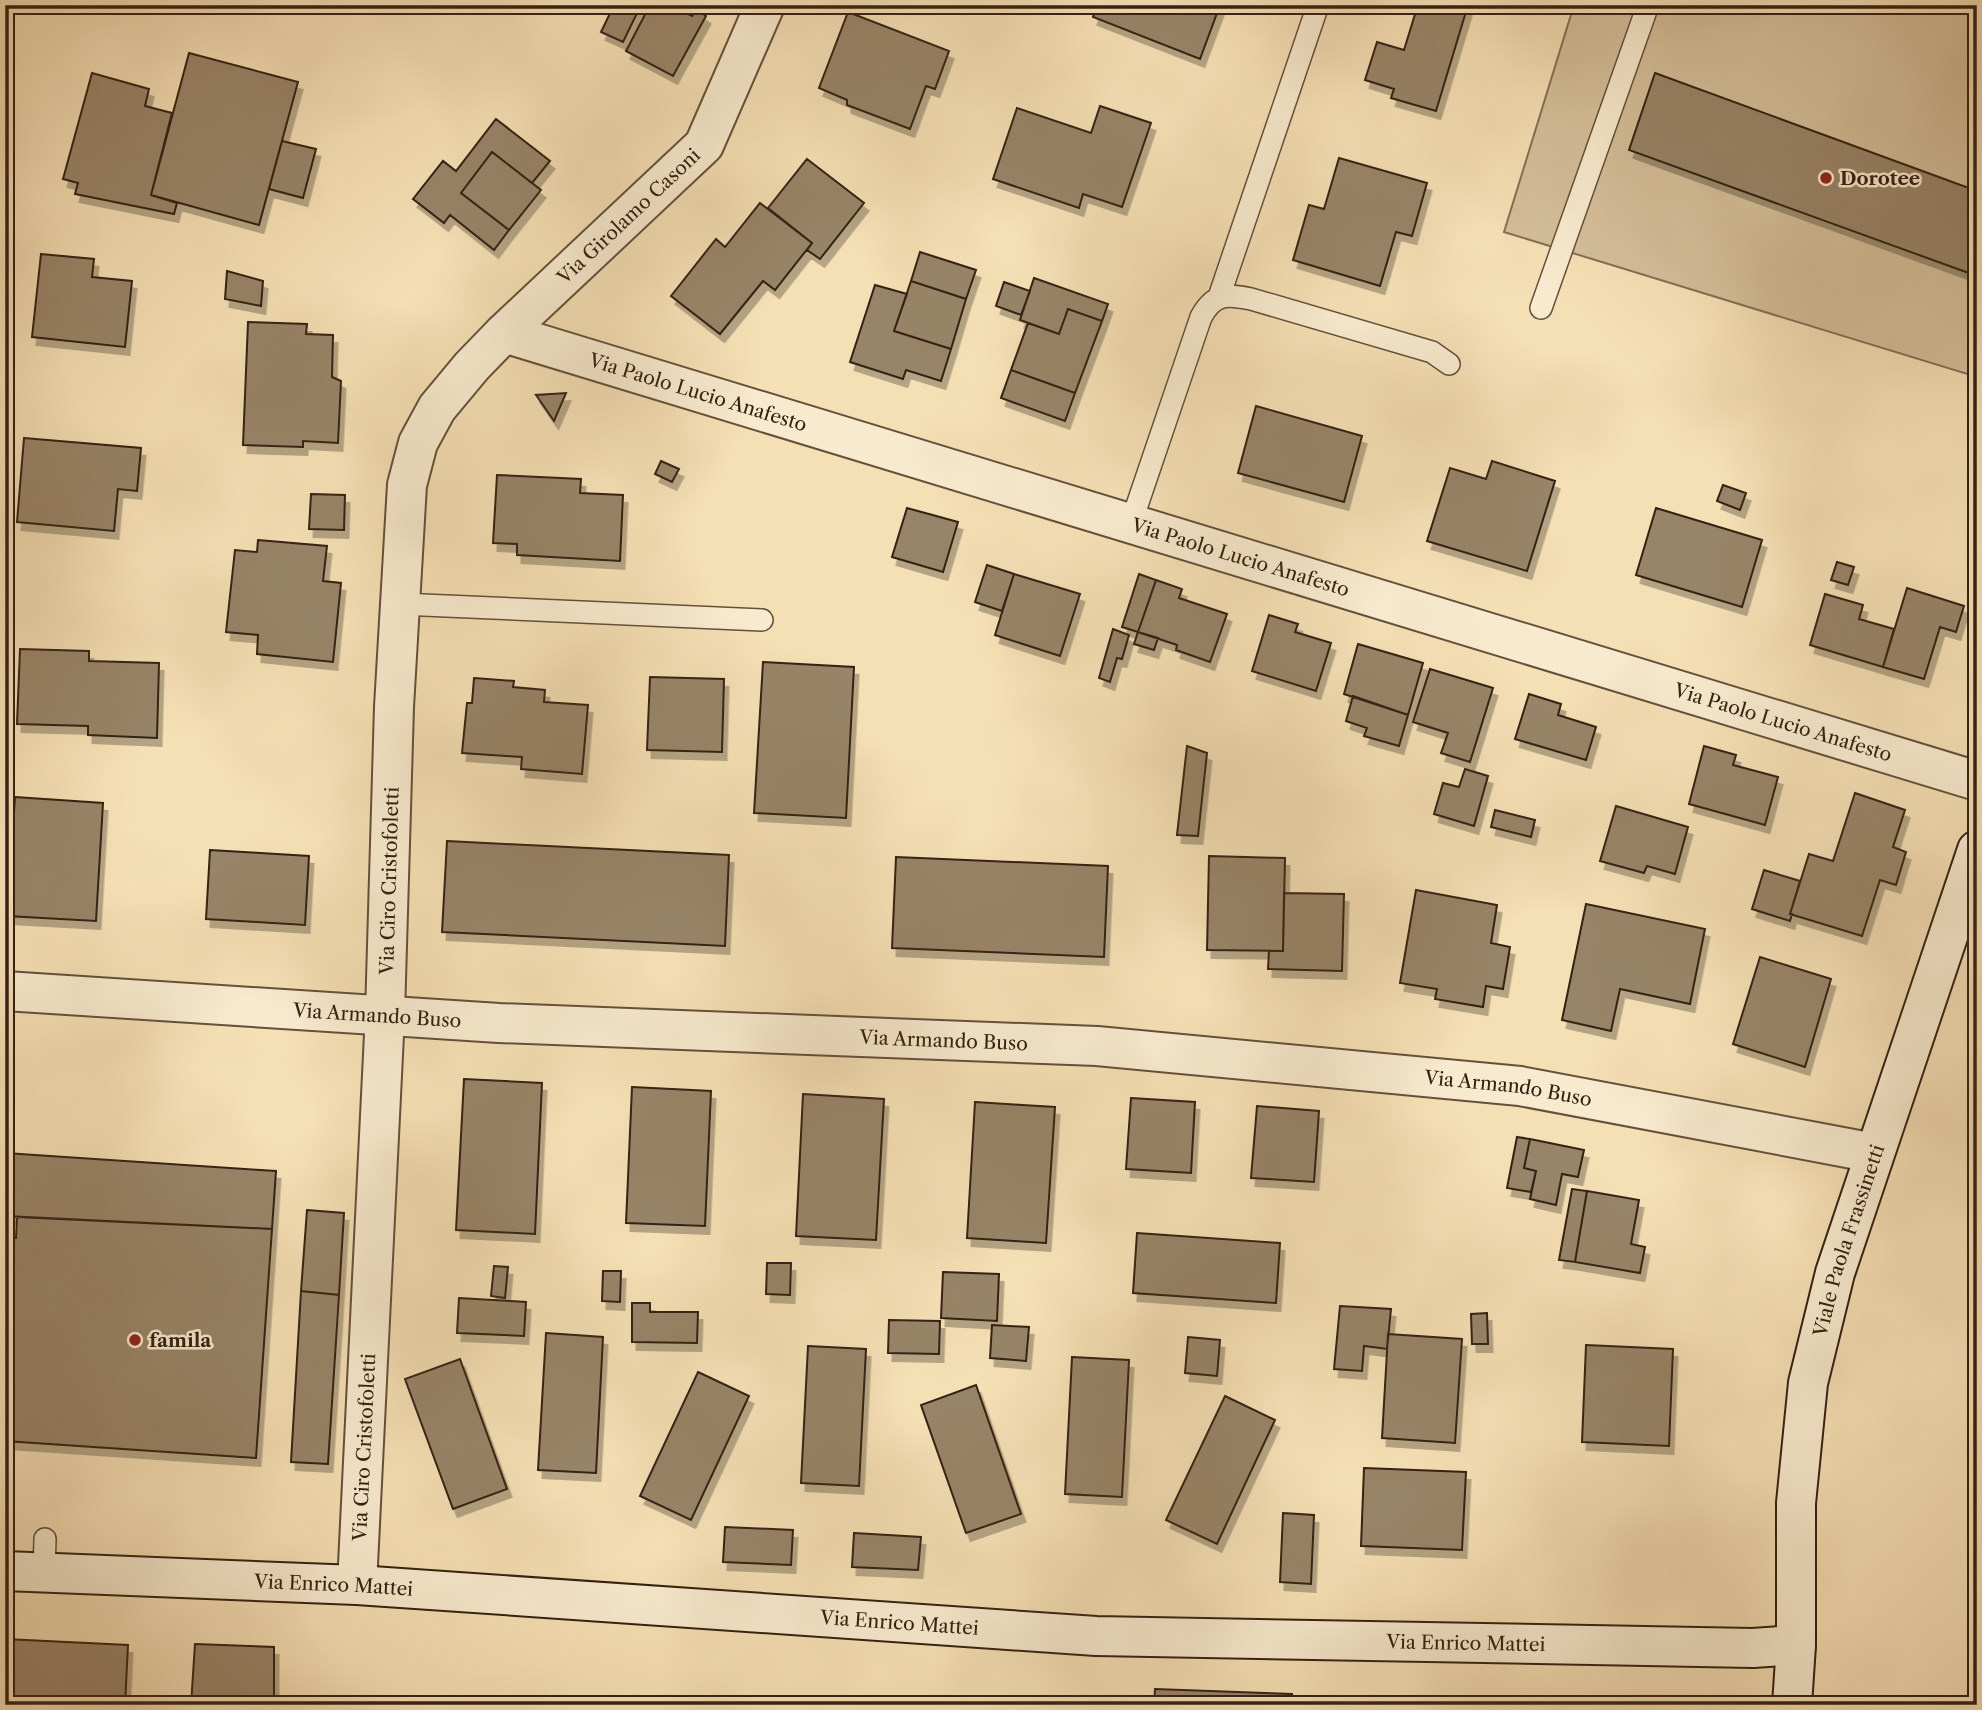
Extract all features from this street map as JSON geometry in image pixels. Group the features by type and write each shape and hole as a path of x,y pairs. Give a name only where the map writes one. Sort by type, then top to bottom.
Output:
{"street":[{"name":"Via Girolamo Casoni","path":"504,333 704,145 765,5"},
{"name":"Via Paolo Lucio Anafesto","path":"504,333 1977,781"},
{"name":"Via Ciro Cristofoletti","path":"357,1585 385,1014 394,707 407,485 418,443 436,408 504,333"},
{"name":"Viale Paola Frassinetti","path":"1792,1705 1796,1645 1796,1503 1808,1383 1835,1273 1977,850"},
{"name":"Via Armando Buso","path":"5,991 526,1024 1097,1046 1520,1086 1874,1153"},
{"name":"Via Enrico Mattei","path":"5,1571 45,1556 357,1585 1096,1636 1754,1648 1796,1645"}],"lane":[{"path":"1219,297 1318,5"},
{"path":"1541,308 1648,5"},
{"path":"1131,523 1201,317 1208,304 1219,297 1231,295 1264,303 1432,352 1449,364"},
{"path":"400,604 762,620"}],"shaded area":[{"path":"1574,5 1977,5 1977,377 1504,232"}],"building":[{"path":"614,5 641,5 623,42 601,32"},
{"path":"650,5 670,5 692,16 696,9 706,16 673,76 626,51"},
{"path":"670,5 698,5 692,16"},
{"path":"1097,5 1220,5 1200,59 1093,17"},
{"path":"1429,5 1468,5 1436,111 1391,98 1394,89 1365,80 1377,42 1404,50 1416,11 1426,14"},
{"path":"848,12 949,51 935,89 926,86 910,129 847,105 847,100 819,88"},
{"path":"189,53 298,82 259,225 151,195"},
{"path":"92,73 149,89 145,106 172,113 151,195 177,203 174,214 75,194 78,183 63,179"},
{"name":"Dorotee","path":"1655,73 1977,191 1977,276 1629,150"},
{"path":"1100,106 1151,123 1122,207 1083,194 1079,208 993,179 1017,108 1091,133"},
{"path":"496,119 550,161 532,183 492,152 461,193 509,230 494,250 450,215 444,223 413,199 443,161 456,171"},
{"path":"282,141 316,149 303,198 269,189"},
{"path":"492,152 541,190 509,230 461,193"},
{"path":"1339,158 1427,183 1412,236 1396,232 1380,286 1293,260 1309,205 1324,209"},
{"path":"807,159 864,203 820,259 807,250 812,243 768,208"},
{"path":"760,203 812,243 775,290 763,281 720,334 671,296 716,239 725,247"},
{"path":"920,252 976,270 966,299 911,281"},
{"path":"41,254 94,259 92,277 132,281 125,347 32,337"},
{"path":"227,271 263,281 261,306 225,299"},
{"path":"1034,278 1108,304 1102,321 1068,309 1059,334 1020,320"},
{"path":"911,281 966,299 951,349 894,331"},
{"path":"1004,282 1030,291 1021,315 996,306"},
{"path":"875,285 907,294 894,331 951,349 941,381 906,370 903,379 850,362"},
{"path":"1068,309 1102,321 1075,393 1011,370 1028,323 1059,334"},
{"path":"248,322 307,324 306,334 333,335 332,377 341,381 338,443 303,441 303,447 243,445"},
{"path":"1011,370 1075,393 1065,421 1001,398"},
{"path":"566,393 554,421 536,395"},
{"path":"1256,406 1362,436 1344,502 1238,473"},
{"path":"24,438 141,448 137,491 118,489 114,531 17,522"},
{"path":"661,461 679,469 672,482 655,474"},
{"path":"1492,461 1555,481 1527,571 1427,541 1450,468 1486,479"},
{"path":"497,475 581,479 580,493 623,495 620,561 517,555 517,544 493,543"},
{"path":"1723,485 1746,493 1740,510 1717,501"},
{"path":"311,494 345,495 344,530 309,529"},
{"path":"907,508 958,522 943,572 892,557"},
{"path":"1656,508 1762,540 1742,607 1636,575"},
{"path":"258,540 327,546 323,581 341,583 333,662 257,654 258,635 226,632 235,550 257,552"},
{"path":"1837,562 1854,567 1848,585 1831,580"},
{"path":"987,565 1014,574 1002,611 975,602"},
{"path":"1014,574 1080,594 1060,656 995,635"},
{"path":"1139,574 1156,580 1138,632 1122,627"},
{"path":"1156,580 1182,589 1179,598 1227,614 1210,662 1176,650 1177,645 1138,632"},
{"path":"1907,588 1964,606 1956,632 1940,627 1924,679 1883,667"},
{"path":"1825,594 1863,605 1859,619 1894,629 1883,667 1810,645"},
{"path":"1269,615 1298,624 1295,632 1331,643 1316,691 1252,671"},
{"path":"1113,629 1129,635 1122,659 1117,658 1110,682 1099,678"},
{"path":"1138,632 1158,638 1154,650 1134,644"},
{"path":"1358,644 1423,663 1408,715 1344,694"},
{"path":"20,649 89,651 89,661 159,663 157,738 88,735 88,726 17,724"},
{"path":"763,662 854,667 846,818 754,813"},
{"path":"1430,669 1493,688 1470,762 1441,753 1448,733 1413,722"},
{"path":"650,677 724,679 722,752 647,750"},
{"path":"474,678 514,681 513,687 545,690 544,702 588,705 582,774 521,769 522,757 462,753 467,703 472,703"},
{"path":"1529,694 1561,704 1558,715 1596,727 1586,760 1515,739"},
{"path":"1353,696 1408,715 1399,746 1364,736 1367,728 1346,721"},
{"path":"1187,746 1207,753 1198,836 1177,835"},
{"path":"1704,746 1736,755 1733,765 1778,777 1765,825 1689,804"},
{"path":"1465,769 1488,776 1474,826 1434,814 1443,783 1459,787"},
{"path":"1855,793 1905,810 1893,847 1906,852 1896,885 1880,880 1862,936 1790,914 1809,854 1833,861"},
{"path":"15,797 103,803 96,921 7,916"},
{"path":"1616,806 1688,827 1675,874 1647,866 1644,873 1600,861"},
{"path":"1495,810 1535,820 1531,837 1491,827"},
{"path":"447,841 729,855 725,946 442,932"},
{"path":"210,850 309,856 305,925 206,919"},
{"path":"1209,856 1285,858 1283,951 1207,950"},
{"path":"896,857 1108,866 1104,957 892,948"},
{"path":"1764,870 1800,881 1790,921 1752,909"},
{"path":"1416,890 1497,905 1491,943 1510,947 1503,989 1486,986 1483,1007 1435,999 1437,989 1400,983"},
{"path":"1284,893 1344,894 1342,971 1268,969 1269,951 1283,951"},
{"path":"1586,904 1705,929 1690,1004 1620,989 1611,1031 1562,1020"},
{"path":"1760,957 1831,979 1805,1067 1733,1044"},
{"path":"464,1079 542,1083 535,1234 456,1230"},
{"path":"632,1087 711,1091 705,1226 626,1223"},
{"path":"803,1094 884,1099 876,1240 796,1236"},
{"path":"1131,1098 1195,1102 1191,1173 1126,1169"},
{"path":"975,1102 1055,1107 1046,1243 967,1238"},
{"path":"1257,1106 1319,1111 1314,1182 1251,1178"},
{"path":"1517,1137 1530,1139 1524,1168 1536,1171 1531,1192 1507,1188"},
{"path":"1530,1139 1584,1150 1578,1177 1562,1174 1556,1205 1530,1199 1536,1171 1524,1168"},
{"path":"5,1153 276,1171 272,1229 5,1216"},
{"path":"1572,1189 1587,1191 1575,1262 1559,1260"},
{"path":"1587,1191 1639,1200 1631,1244 1645,1247 1640,1273 1575,1262"},
{"path":"307,1210 344,1213 339,1295 301,1291"},
{"name":"famila","path":"17,1217 272,1229 256,1458 5,1441 5,1238 16,1238"},
{"path":"1137,1233 1280,1243 1276,1303 1133,1293"},
{"path":"767,1263 791,1263 790,1295 766,1294"},
{"path":"494,1266 508,1267 505,1298 491,1296"},
{"path":"603,1271 621,1271 620,1302 602,1301"},
{"path":"943,1272 999,1274 997,1321 941,1318"},
{"path":"301,1291 339,1295 328,1464 291,1462"},
{"path":"459,1298 526,1302 524,1336 457,1333"},
{"path":"632,1303 650,1303 650,1312 698,1312 697,1343 632,1342"},
{"path":"1340,1306 1391,1309 1387,1349 1364,1346 1362,1371 1334,1369"},
{"path":"1487,1313 1488,1344 1472,1344 1471,1314"},
{"path":"889,1320 940,1321 939,1354 888,1353"},
{"path":"992,1325 1029,1327 1026,1361 990,1358"},
{"path":"546,1333 603,1337 596,1473 538,1470"},
{"path":"1388,1334 1462,1339 1455,1443 1382,1438"},
{"path":"1188,1337 1220,1340 1217,1376 1185,1373"},
{"path":"1586,1345 1673,1349 1669,1446 1582,1442"},
{"path":"808,1346 866,1349 859,1486 801,1483"},
{"path":"1072,1357 1129,1360 1122,1497 1065,1494"},
{"path":"460,1359 507,1489 453,1509 405,1379"},
{"path":"698,1372 749,1396 691,1520 640,1496"},
{"path":"976,1385 1021,1514 966,1533 921,1405"},
{"path":"1225,1396 1275,1420 1217,1544 1166,1520"},
{"path":"1364,1468 1466,1472 1462,1550 1361,1546"},
{"path":"1283,1513 1314,1515 1311,1584 1280,1582"},
{"path":"725,1527 793,1530 791,1565 723,1562"},
{"path":"854,1533 921,1537 918,1570 852,1567"},
{"path":"5,1639 128,1645 125,1705 5,1705"},
{"path":"195,1644 274,1647 274,1705 191,1705"},
{"path":"1155,1689 1292,1694 1291,1705 1154,1705"},
{"path":"604,1697 800,1705 603,1705"}],"place":[{"name":"Dorotee","path":"1826,178"},
{"name":"famila","path":"135,1340"}]}
